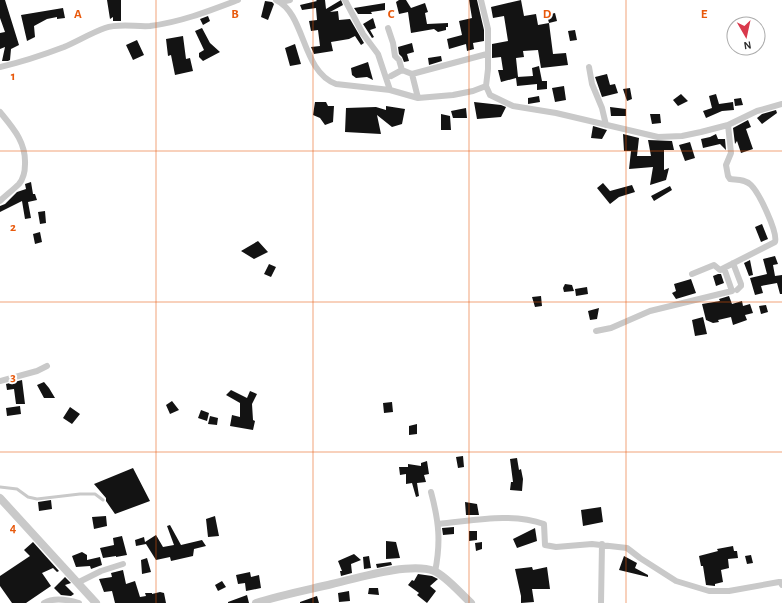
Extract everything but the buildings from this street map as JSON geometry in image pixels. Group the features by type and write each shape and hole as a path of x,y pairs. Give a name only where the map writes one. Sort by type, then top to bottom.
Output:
{"street":[{"path":"0,67 18,63 64,46 105,28 115,26 158,25 212,10 237,0"},
{"path":"279,1 290,0"},
{"path":"345,0 364,34 378,54 390,90"},
{"path":"481,0 488,29 488,69 486,86 490,95 513,106 556,113 658,138 682,136 728,125 756,111 776,104 782,104"},
{"path":"279,1 293,18 308,54 318,69 329,81 336,84 390,90 418,98 453,95 473,91 486,86"},
{"path":"388,28 393,43 395,56 399,60 402,70"},
{"path":"402,70 412,74 487,54"},
{"path":"589,67 592,84 602,108 606,125"},
{"path":"392,76 402,70"},
{"path":"412,74 418,98"},
{"path":"0,112 24,146 25,160 23,177 18,184 0,200"},
{"path":"692,274 714,265 719,270 724,268 775,242 776,238 767,212 759,196 751,185 742,180 730,179 728,176 726,165 731,153 728,125"},
{"path":"733,263 741,284 737,290"},
{"path":"596,331 611,328 650,310 732,291 724,268"},
{"path":"0,381 37,371 47,366"},
{"path":"432,492 440,541 436,572"},
{"path":"0,498 96,603"},
{"path":"438,524 482,519 507,518 529,520 544,524 547,546 556,547 602,544 628,548 640,558 676,580 709,591 730,591 779,582 782,583 782,585"},
{"path":"601,603 602,544"},
{"path":"78,583 123,564"},
{"path":"256,603 384,572 418,569 436,572 471,603"},
{"path":"44,603 59,600 79,603"}],"lane":[{"path":"0,487 17,490 33,499 96,494 102,500"}]}
